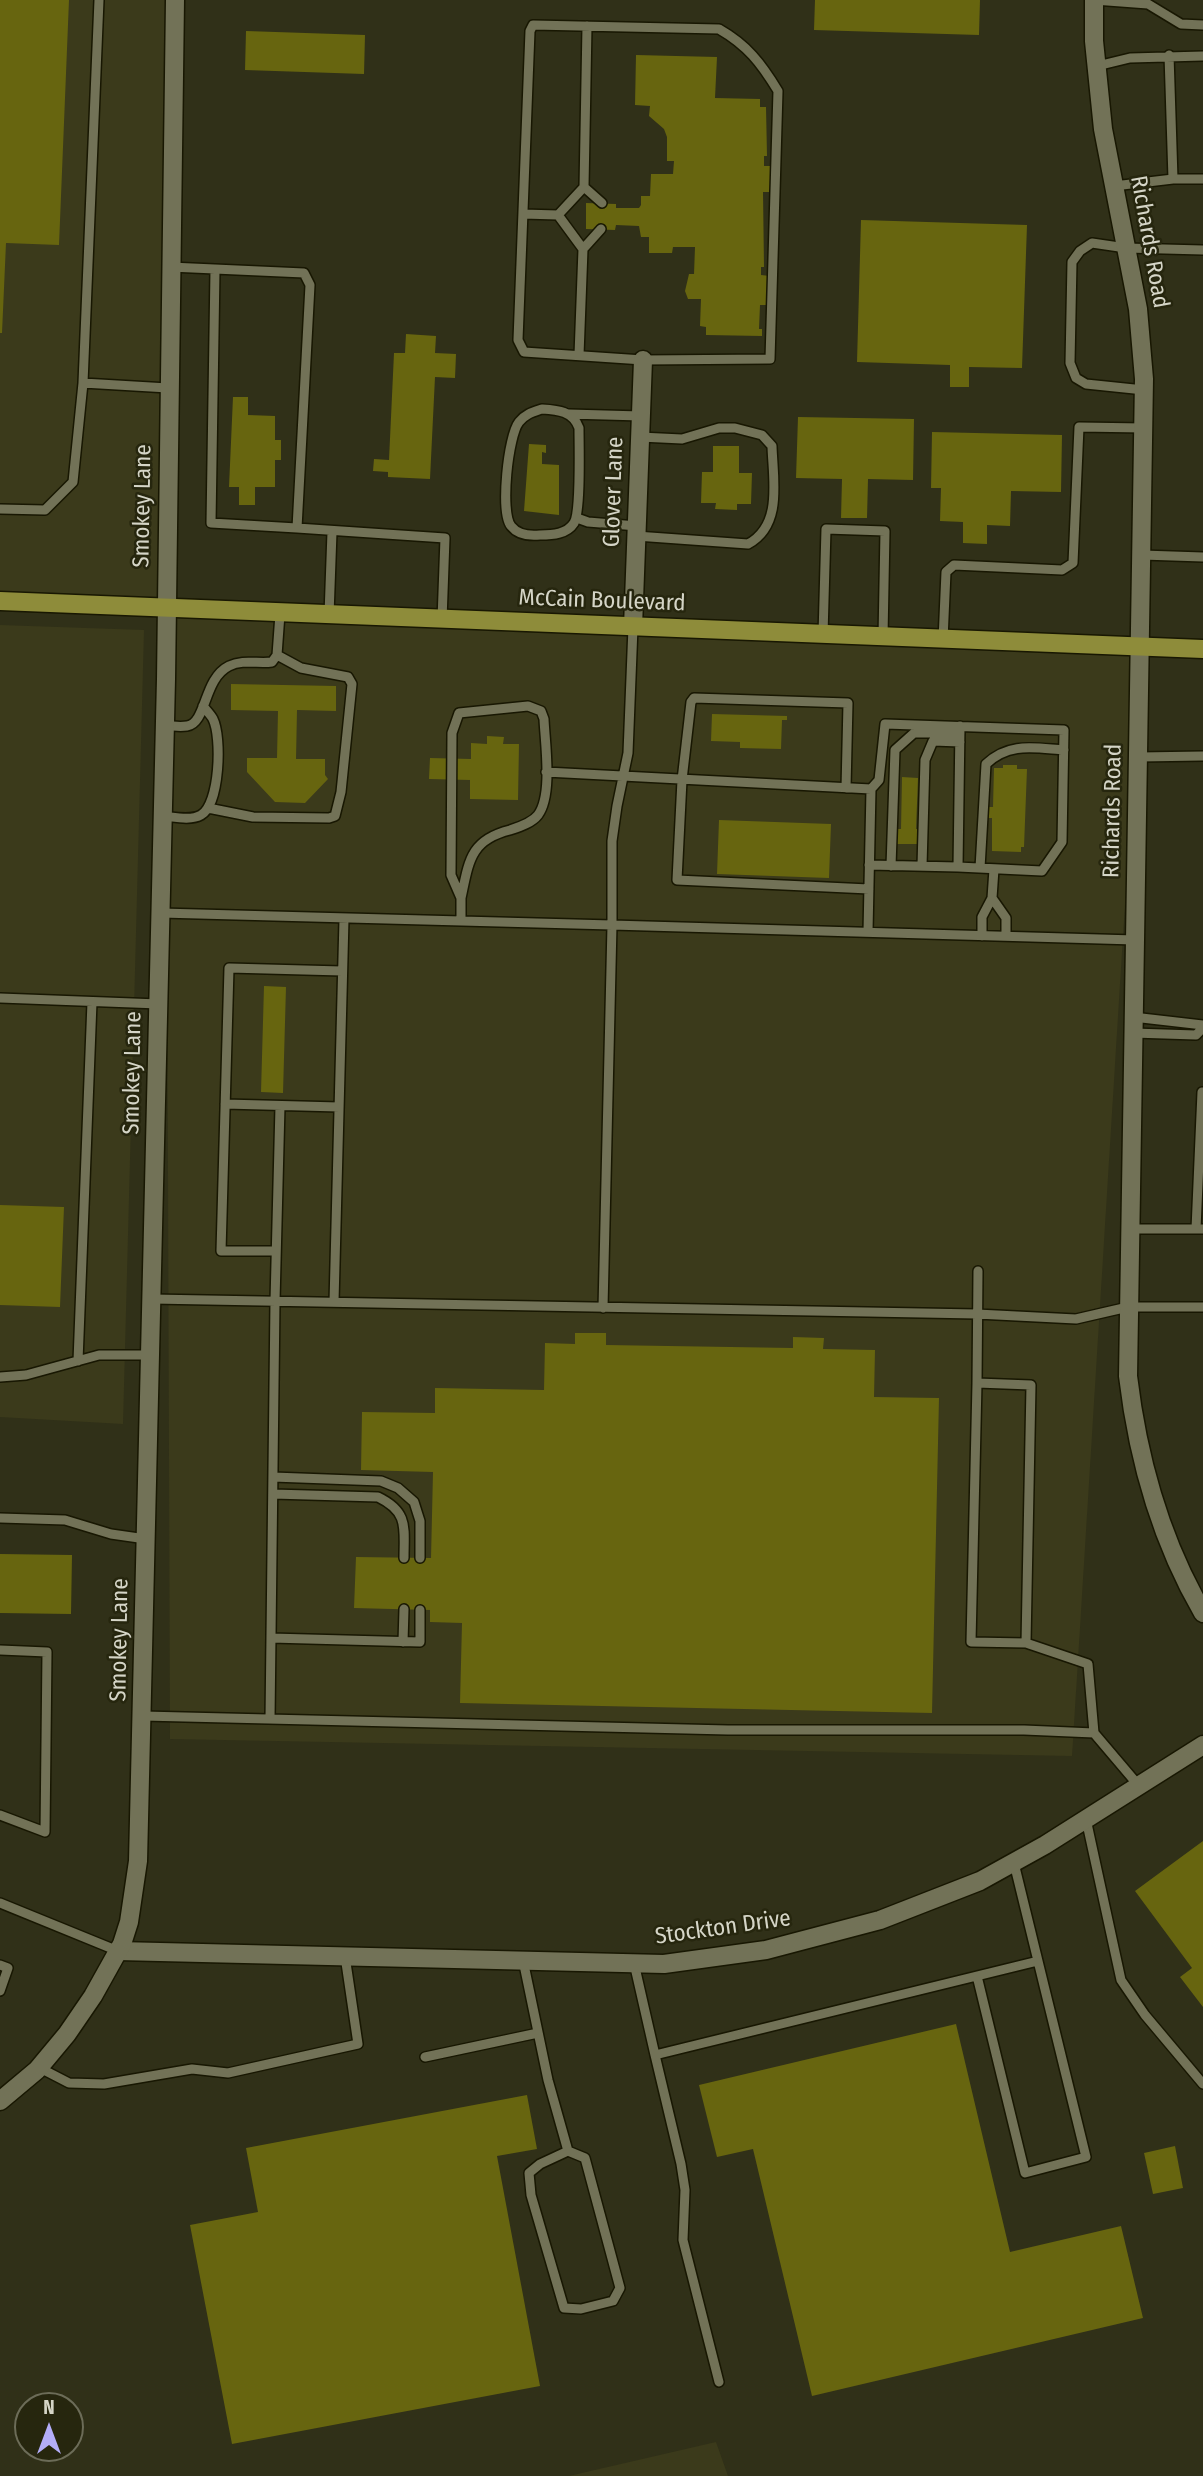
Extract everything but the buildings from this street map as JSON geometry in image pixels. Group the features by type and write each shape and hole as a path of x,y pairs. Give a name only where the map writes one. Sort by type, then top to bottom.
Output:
{"main road":[{"name":"McCain Boulevard","path":"0,601 1203,649"}],"street":[{"name":"Smokey Lane","path":"0,2101 38,2067 67,2034 93,1996 118,1951 129,1922 138,1861 163,816 175,0"},
{"name":"Richards Road","path":"1094,0 1103,129 1138,309 1144,390 1128,1376 1139,1454 1152,1499 1178,1567 1203,1613"},
{"name":"Glover Lane","path":"633,627 643,359"},
{"name":"Stockton Drive","path":"118,1951 664,1964 766,1950 880,1920 980,1881 1014,1863 1203,1745"}],"lane":[{"path":"0,509 45,510 73,482 83,383 99,0"},
{"path":"1094,0 1149,2 1181,24 1203,26"},
{"path":"533,24 587,26 719,29 740,41 764,67 778,91 771,359 643,359 524,352 518,340 530,31 533,24"},
{"path":"523,214 558,215 584,187 587,26"},
{"path":"1169,55 1173,178"},
{"path":"1097,66 1130,58 1203,56"},
{"path":"1114,186 1173,178 1203,179"},
{"path":"584,187 602,203"},
{"path":"558,215 583,249 579,355"},
{"path":"583,249 601,229"},
{"path":"1144,390 1086,384 1076,378 1070,363 1072,262 1080,251 1092,243 1126,248 1203,250"},
{"path":"170,267 304,273 310,285 297,527"},
{"path":"215,270 211,523 445,538 442,620"},
{"path":"83,383 168,388"},
{"path":"569,414 577,421 579,428 577,518 565,532 534,535 517,531 510,525 507,515 510,451 513,431 526,414 555,410 569,414 641,416"},
{"path":"943,640 946,572 954,565 1062,570 1073,563 1079,427 1144,428"},
{"path":"577,518 637,531 748,544 761,537 770,522 773,503 772,446 762,435 748,430 719,428 682,439 640,436"},
{"path":"823,635 826,529 885,531 883,637"},
{"path":"329,615 332,532"},
{"path":"1142,555 1203,557"},
{"path":"164,725 188,726 195,723 213,680 227,667 239,662 272,662 277,655 280,614"},
{"path":"603,1308 612,841 628,753 633,627"},
{"path":"208,808 253,817 335,816 341,792 352,684 348,677 300,668 277,655"},
{"path":"846,788 848,703 694,698 691,702 682,780 677,880 869,889"},
{"path":"163,816 197,816 208,808 213,799 218,757 214,720 203,706"},
{"path":"461,898 451,875 452,733 459,713 528,706 541,711 544,719 546,772 544,798 538,815 521,827 492,834 478,845 466,874 461,898 461,921"},
{"path":"868,932 871,789 879,780 885,724 960,734"},
{"path":"869,865 891,866 958,867 1042,871 1062,842 1064,730 914,733 895,750 891,866"},
{"path":"922,866 925,760 933,741 960,734"},
{"path":"958,867 960,734"},
{"path":"980,868 986,764 997,754 1014,747 1064,750"},
{"path":"1139,757 1203,756"},
{"path":"546,772 871,789"},
{"path":"982,936 982,916 992,898 994,869"},
{"path":"992,898 1006,918 1006,936"},
{"path":"160,914 1135,940"},
{"path":"334,1303 344,919"},
{"path":"276,1251 221,1251 229,968 342,971"},
{"path":"0,998 159,1004"},
{"path":"78,1361 93,1002"},
{"path":"1133,1025 1203,1026"},
{"path":"1133,1025 1196,1035 1203,1026"},
{"path":"1129,1228 1200,1229 1202,1092"},
{"path":"225,1104 339,1107"},
{"path":"270,1719 280,1106"},
{"path":"978,1271 971,1642 1026,1643 1088,1664 1094,1733 1139,1786"},
{"path":"152,1299 1076,1318 1128,1307 1203,1307"},
{"path":"0,1377 26,1375 99,1355 151,1355"},
{"path":"976,1383 1031,1385 1026,1643"},
{"path":"273,1477 381,1481 398,1488 414,1502 421,1521 420,1558"},
{"path":"273,1494 378,1497 391,1503 404,1523 404,1558"},
{"path":"0,1518 65,1520 111,1534 147,1539"},
{"path":"403,1642 404,1609"},
{"path":"271,1638 420,1642 421,1610"},
{"path":"0,1650 47,1652 45,1832 0,1815"},
{"path":"143,1716 715,1730 1024,1730 1094,1733"},
{"path":"1086,1819 1121,1980 1145,2015 1203,2084"},
{"path":"977,1976 1025,2173 1086,2157 1014,1863"},
{"path":"0,1903 118,1951"},
{"path":"38,2067 69,2082 103,2084 192,2069 228,2073 358,2044 345,1956"},
{"path":"523,1960 548,2080 568,2151"},
{"path":"655,2056 1038,1961"},
{"path":"634,1963 681,2164 685,2190 683,2239 719,2382"},
{"path":"0,1965 8,1968 0,1991"},
{"path":"425,2057 538,2033"},
{"path":"568,2151 585,2158 620,2288 613,2301 581,2309 564,2308 531,2195 529,2173 540,2164 568,2151"}],"shaded area":[{"path":"0,0 178,0 166,609 1141,646 1072,1756 170,1739 166,610 0,601"},
{"path":"0,625 144,630 123,1424 0,1417"},
{"path":"716,2442 728,2476 569,2476"}]}
